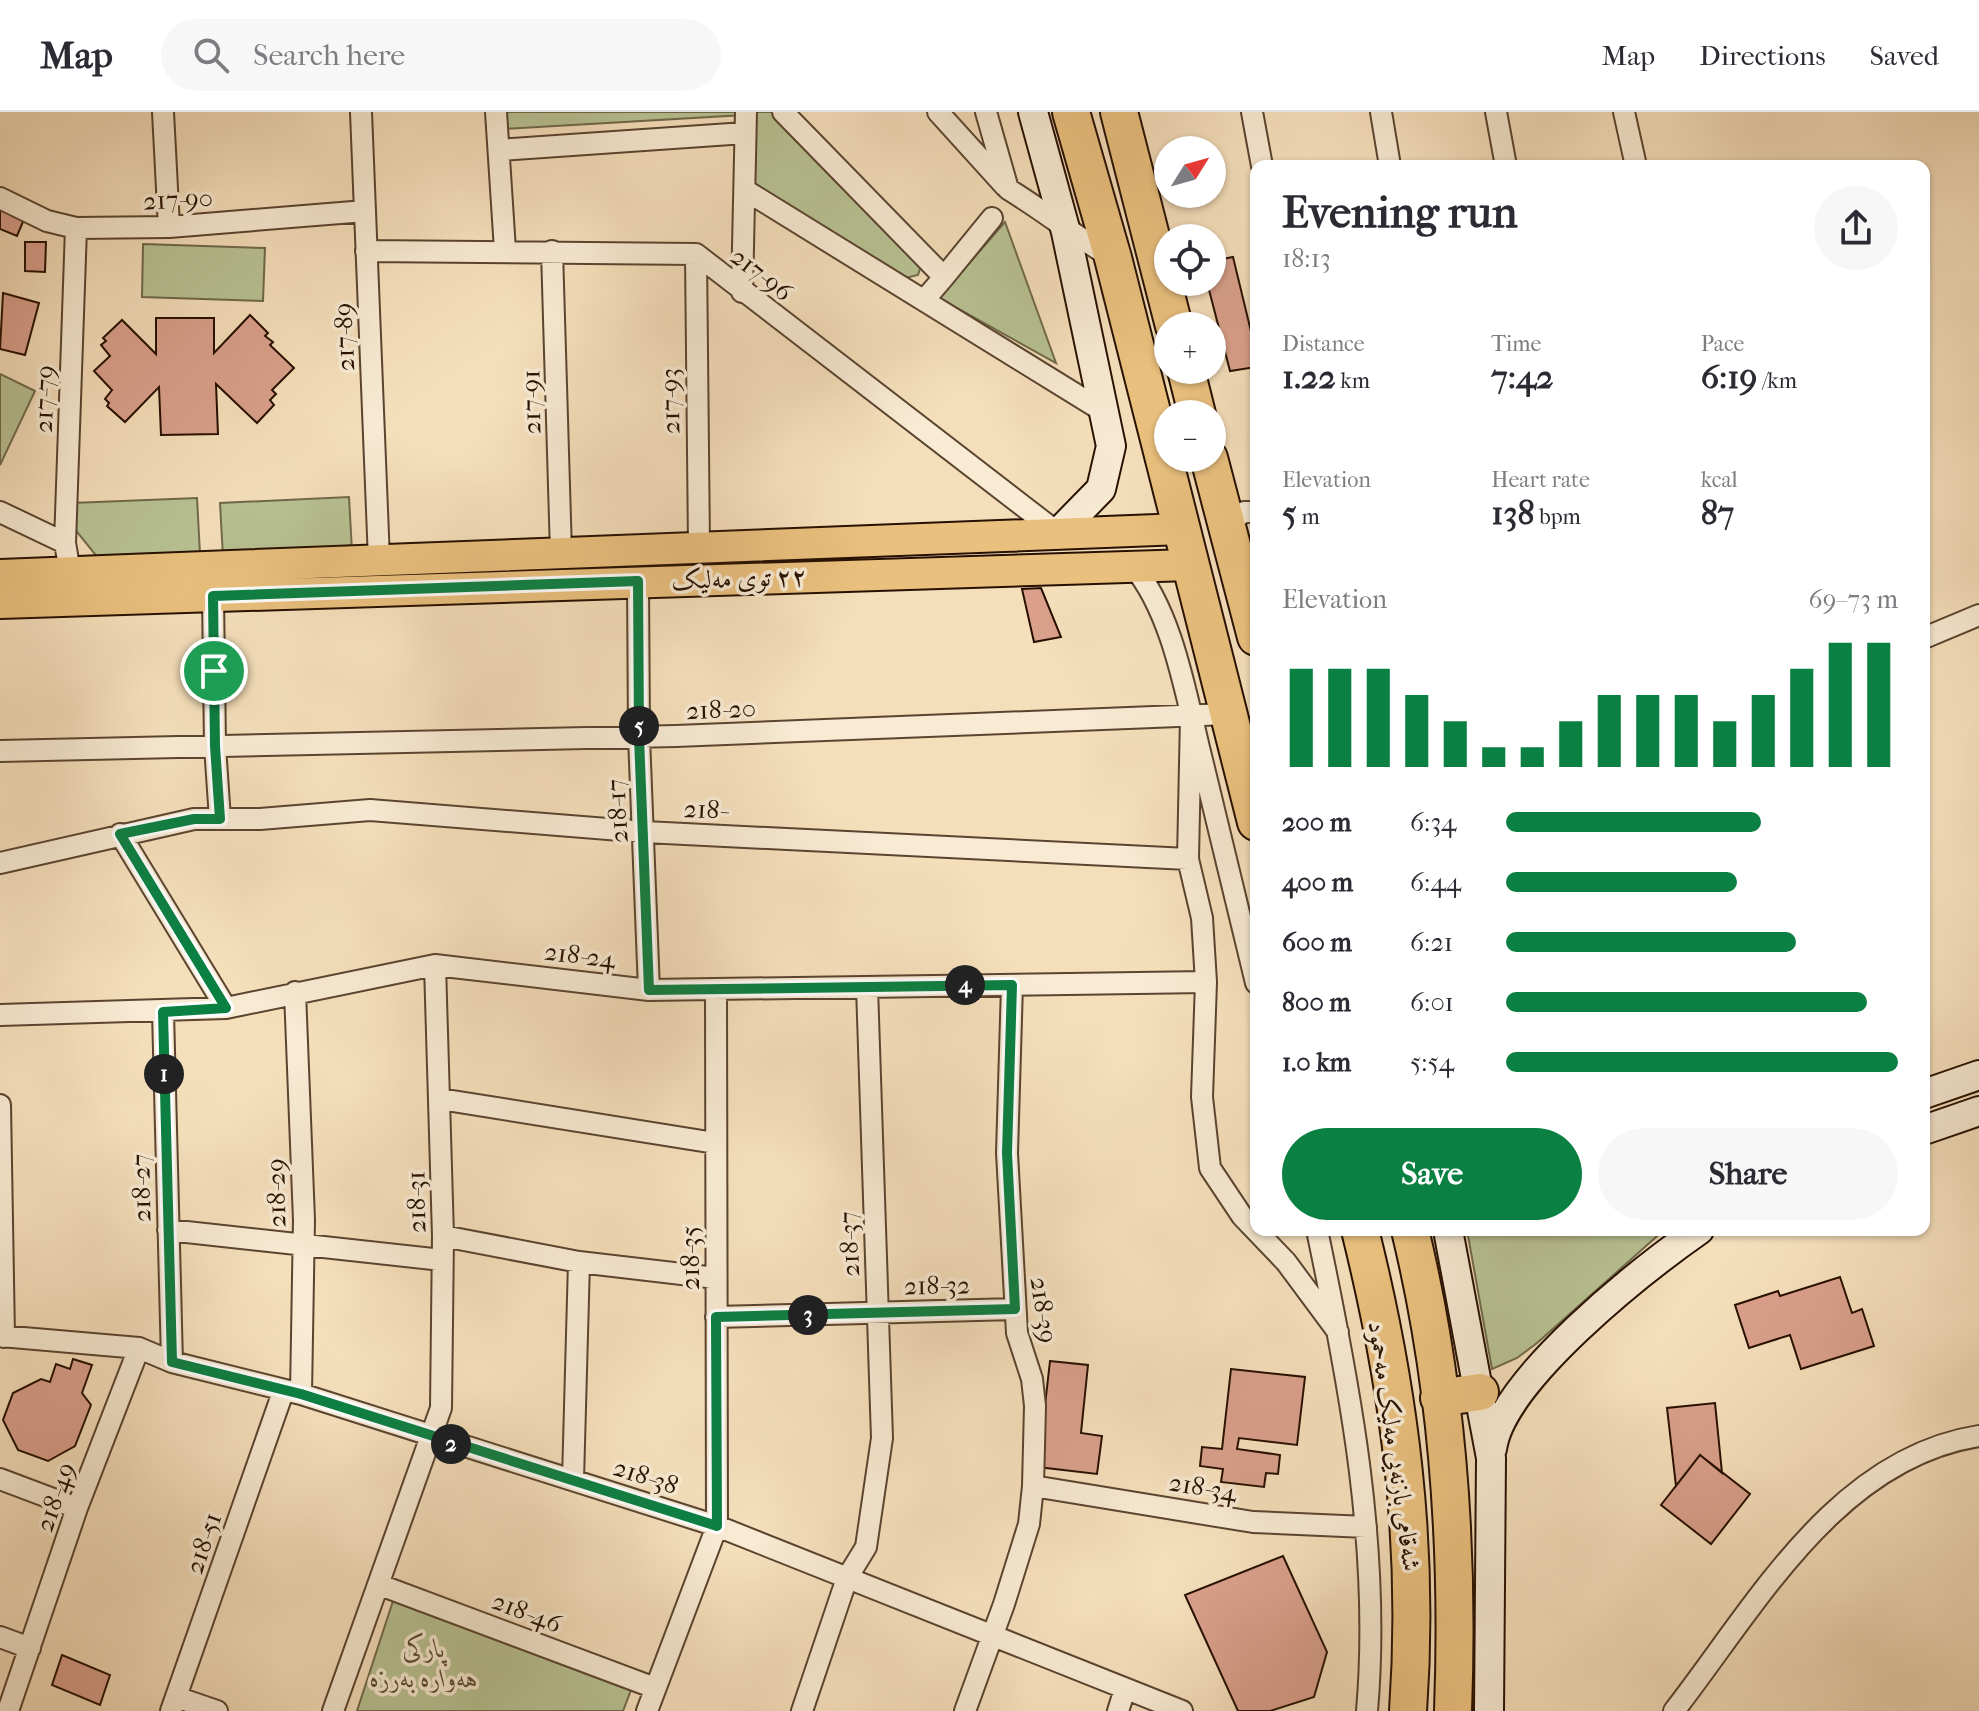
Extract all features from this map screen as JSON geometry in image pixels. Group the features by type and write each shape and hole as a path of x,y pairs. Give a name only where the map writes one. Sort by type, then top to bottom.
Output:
{"highway":[{"path":"1071,112 1113,258 1250,799"},
{"path":"1119,112 1170,312"},
{"path":"1216,472 1241,518 1248,572"},
{"name":"شەقامی بازنەیی مەلیک مەحمود","path":"1361,1236 1390,1374 1406,1489 1413,1577 1408,1711"},
{"name":"شەقامی بازنەیی مەلیک مەحمود","path":"1411,1236 1439,1398 1454,1573 1453,1711"},
{"path":"1439,1398 1480,1392"}],"main road":[{"path":"1033,112 1066,232 1111,446 1101,489 1058,533"},
{"name":"٢٢ توی مەلیک","path":"0,575 1182,529"},
{"name":"٢٢ توی مەلیک","path":"0,603 1190,565"},
{"path":"1930,1092 1979,1075"},
{"path":"1930,1128 1979,1111"},
{"path":"1449,1236 1491,1458 1489,1711"},
{"path":"1491,1458 1498,1424 1531,1378 1575,1332 1691,1236"}],"street":[{"path":"163,112 169,227"},
{"name":"217-89","path":"361,112 379,560"},
{"path":"496,112 505,250"},
{"path":"783,112 944,277"},
{"path":"938,112 1008,189 1040,209 1066,232 1113,258"},
{"path":"986,112 1008,189"},
{"path":"1252,112 1261,160"},
{"path":"1381,112 1389,160"},
{"path":"1496,112 1505,160"},
{"path":"1624,112 1635,160"},
{"path":"499,150 746,122 742,292"},
{"path":"745,190 926,298 1106,413"},
{"name":"217-90","path":"0,198 47,221 76,228 169,227 365,211"},
{"path":"926,298 992,218"},
{"name":"217-79","path":"70,572 65,543 76,228"},
{"name":"217-96","path":"366,251 696,254 1058,533"},
{"name":"217-91","path":"552,251 561,553"},
{"name":"217-93","path":"696,254 699,547"},
{"path":"0,512 65,543"},
{"path":"1132,565 1156,598 1191,717 1250,958"},
{"name":"218-17","path":"638,581 639,737 649,990"},
{"path":"213,596 215,746 220,819"},
{"path":"1930,635 1979,615"},
{"name":"218-20","path":"0,751 639,737 1228,714"},
{"path":"1191,717 1188,859 1202,918 1206,982 1202,1097 1210,1168 1250,1224"},
{"name":"218-","path":"0,863 194,819 370,810 645,832 1188,859"},
{"path":"120,834 226,1008"},
{"name":"218-24","path":"0,1015 226,1008 435,965 649,990 1206,982"},
{"name":"218-31","path":"333,1711 441,1408 443,1236 435,965"},
{"name":"218-39","path":"965,1711 1029,1524 1033,1486 1035,1406 1032,1379 1017,1333 1007,1153 1012,985"},
{"name":"218-37","path":"847,1578 866,1547 882,1438 867,987"},
{"name":"218-35","path":"716,989 717,1526"},
{"name":"218-29","path":"292,1393 303,1243 295,992"},
{"name":"218-27","path":"163,1012 172,1362"},
{"path":"440,1099 715,1143"},
{"path":"0,1105 2,1337"},
{"path":"168,1230 442,1260"},
{"path":"443,1236 579,1262 716,1278"},
{"path":"1261,1236 1286,1262 1338,1332"},
{"path":"1318,1236 1338,1332 1366,1527 1372,1659 1367,1711"},
{"path":"573,1480 579,1262"},
{"name":"218-32","path":"716,1317 1015,1309"},
{"name":"218-38","path":"2,1337 139,1348 172,1362 292,1393 573,1480 717,1526 1182,1711"},
{"name":"218-49","path":"8,1711 77,1508 139,1348"},
{"name":"218-51","path":"174,1704 292,1393"},
{"path":"1674,1711 1774,1579 1833,1513 1860,1490 1908,1459 1950,1442 1979,1436"},
{"path":"0,1479 77,1508"},
{"name":"218-34","path":"1033,1486 1253,1522 1366,1527"},
{"path":"647,1711 717,1526"},
{"path":"802,1711 847,1578"},
{"name":"218-46","path":"380,1585 655,1688"},
{"path":"0,1637 30,1648"},
{"path":"1118,1711 1125,1689"},
{"path":"174,1704 217,1711"}],"green space":[{"path":"503,112 743,112 744,115 504,129"},
{"path":"753,112 775,112 921,266 918,275 905,278 750,188"},
{"path":"1005,222 1056,363 939,298"},
{"path":"143,244 265,248 263,301 142,297"},
{"path":"0,374 35,391 0,465"},
{"path":"349,497 352,551 223,557 220,503"},
{"path":"197,498 200,554 98,558 73,527 72,503"},
{"path":"1468,1236 1657,1236 1537,1343 1517,1358 1492,1369"},
{"name":"پارکی هەوارە بەرزە","path":"393,1601 631,1690 623,1711 357,1711"}],"building":[{"path":"0,205 25,217 17,236 0,229"},
{"path":"25,242 46,242 45,272 25,271"},
{"path":"1233,257 1250,327 1250,368 1230,371 1226,356 1226,312 1215,312 1211,296 1226,296 1226,258"},
{"path":"3,293 39,303 25,355 0,349"},
{"path":"250,315 268,333 265,336 273,342 270,345 294,368 272,390 276,394 270,400 274,405 257,423 216,384 218,434 161,435 159,387 125,422 107,406 109,403 105,399 112,390 94,371 110,356 101,345 106,341 103,338 122,320 156,354 156,318 214,318 214,353"},
{"path":"1041,588 1061,637 1034,642 1022,589"},
{"path":"1840,1277 1852,1313 1862,1309 1874,1346 1801,1369 1790,1335 1749,1348 1735,1305 1778,1291 1780,1296"},
{"path":"73,1359 92,1365 82,1393 91,1405 75,1446 48,1461 18,1450 3,1420 13,1393 41,1379 50,1382 56,1364 70,1369"},
{"path":"1050,1361 1088,1365 1081,1433 1102,1436 1097,1474 1038,1467"},
{"path":"1231,1369 1305,1377 1297,1445 1239,1438 1237,1449 1280,1455 1278,1474 1266,1473 1264,1487 1221,1482 1223,1469 1200,1466 1202,1447 1222,1449"},
{"path":"1715,1403 1722,1473 1700,1455 1676,1486 1667,1408"},
{"path":"1700,1455 1750,1494 1711,1544 1661,1505"},
{"path":"1283,1556 1327,1652 1314,1697 1270,1711 1238,1711 1185,1595"},
{"path":"62,1655 110,1675 100,1705 52,1685"}],"route":[{"path":"638,581 639,737 649,990 1012,985 1007,1153 1015,1309 716,1317 717,1526 301,1394 172,1362 163,1012 226,1008 120,834 194,819 220,819 214,671 213,596 638,581"}]}
